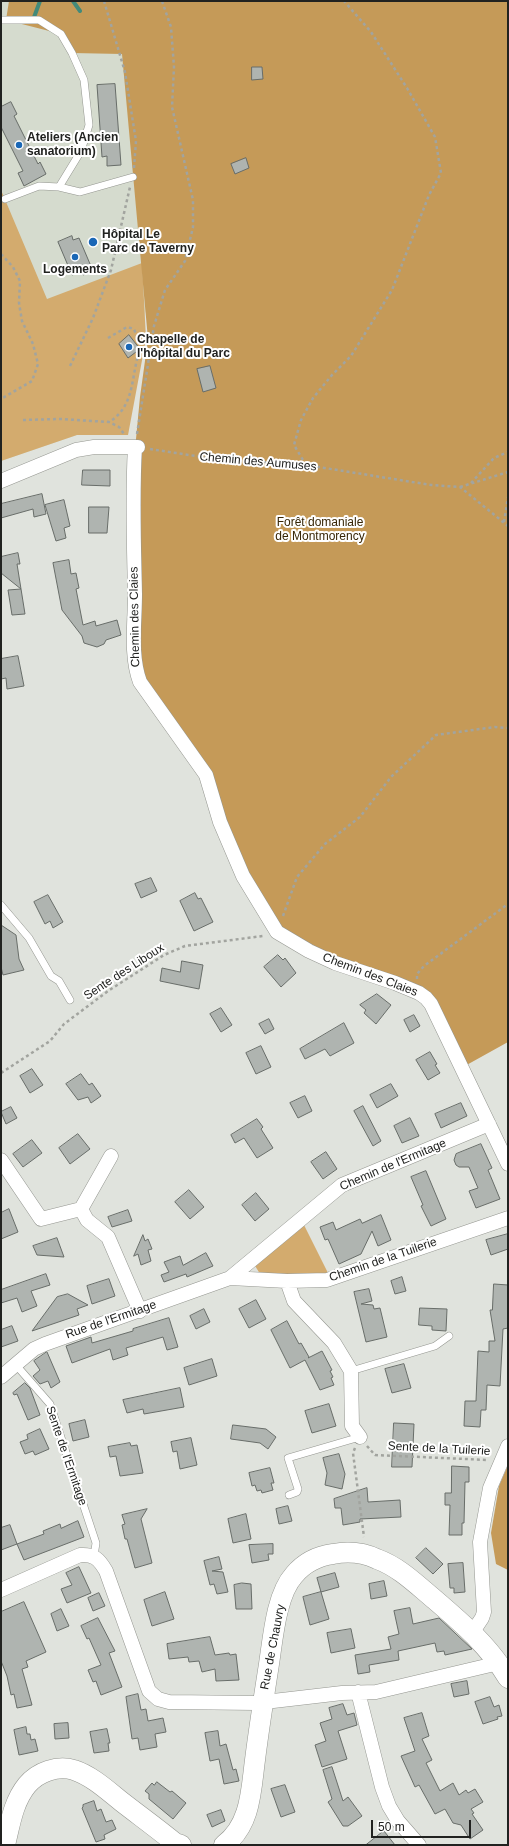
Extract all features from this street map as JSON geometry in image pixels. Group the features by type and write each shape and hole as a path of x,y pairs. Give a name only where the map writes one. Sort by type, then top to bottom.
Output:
{"street":[{"path":"1,481 76,450 94,447 136,447"},
{"name":"Chemin des Claies","path":"136,447 133,511 136,670 146,692 206,775 220,822 243,876 277,932 309,951 334,963 395,983 419,993 426,998 431,1004 508,1164"},
{"name":"Chemin de l'Ermitage","path":"230,1278 342,1185 489,1124"},
{"path":"1,1160 41,1219 81,1209 111,1156"},
{"path":"81,1209 87,1220 108,1237 140,1311"},
{"name":"Chemin de la Tuilerie","path":"230,1278 287,1281 327,1280 508,1218"},
{"path":"249,1262 257,1280"},
{"name":"Rue de l'Ermitage","path":"1,1377 34,1349 45,1344 230,1278"},
{"path":"287,1281 294,1301 334,1343 351,1371 352,1426 360,1437"},
{"path":"472,1633 482,1618 484,1612 480,1542 490,1488 505,1462 508,1446"},
{"name":"Rue de Chauvry","path":"224,1845 240,1829 249,1801 275,1626 285,1590 293,1575 316,1558 345,1552 366,1554 391,1564 483,1642 504,1670"},
{"path":"1,1590 80,1555 94,1556 100,1560 106,1571 149,1691 158,1699 169,1702 263,1702 358,1692 376,1692 504,1670"},
{"path":"358,1692 382,1787 389,1806 398,1821 419,1845"},
{"path":"5,1845 14,1810 25,1789 41,1773 55,1769 73,1770 90,1778 175,1843 181,1845"}],"lane":[{"path":"1,20 39,20 61,34 72,53 84,80 89,125 81,151 59,187"},
{"path":"5,199 40,186 59,187 80,192 133,177"},
{"path":"1,905 29,938 51,976 59,981 70,1000"},
{"path":"351,1371 435,1346 448,1336"},
{"name":"Sente de l'Ermitage","path":"16,1365 50,1404 96,1543 94,1556"},
{"path":"289,1496 297,1492 298,1489 288,1458 360,1437"}],"path":[{"path":"136,447 154,326 165,290 185,261 193,227 193,200 172,107 174,67 171,27 162,1"},
{"path":"306,465 294,445 301,420 313,398 332,375 351,356 392,290 429,195 441,173 435,137 371,32 344,1"},
{"path":"1,254 13,267 20,281 19,303 22,322 33,344 38,364 32,381 1,399"},
{"path":"108,338 127,327 134,330 141,347 136,358 134,382 129,398 119,416 109,422"},
{"path":"23,420 60,419 109,422 119,427 136,447"},
{"name":"Chemin des Aumuses","path":"136,447 215,459 306,465 432,486 460,487 508,472"},
{"path":"471,484 494,458 508,452"},
{"path":"460,487 508,526"},
{"path":"504,523 508,497"},
{"path":"277,932 297,877 325,844 360,817 391,777 436,735 495,727 508,728"},
{"path":"419,993 417,974 424,966 508,904"},
{"name":"Sente des Liboux","path":"1,1073 50,1041 64,1024 108,991 164,955 186,946 270,935 277,932"},
{"path":"360,1437 352,1453 366,1554"},
{"name":"Sente de la Tuilerie","path":"360,1437 375,1455 505,1462"}],"shaded area":[{"name":"Hôpital Le Parc de Taverny","path":"1,1 135,1 181,258 145,313 136,361 128,435 77,435 1,461"},
{"path":"1,190 47,299 142,263 146,339 128,435 77,435 1,461"},
{"path":"301,1219 331,1279 260,1274 254,1264"}],"green space":[{"name":"Forêt domaniale de Montmorency","path":"9,1 508,1 508,1042 463,1067 431,1004 277,932 243,876 208,780 140,682 134,460 140,397 148,339 122,54 72,53 61,34 6,20"},
{"path":"508,1465 508,1570 496,1564 491,1533 499,1486"}],"building":[{"path":"252,67 262,67 263,79 252,80"},
{"path":"115,84 121,165 107,166 107,156 102,157 97,85"},
{"name":"Ateliers (Ancien sanatorium)","path":"11,102 17,114 14,116 38,164 40,162 46,174 24,186 18,173 23,171 1,127 1,107"},
{"path":"246,158 249,168 235,174 231,164"},
{"name":"Logements","path":"72,236 73,240 79,238 93,271 83,275 81,271 72,275 58,242"},
{"name":"Chapelle de l'hôpital du Parc","path":"129,335 140,349 128,358 119,344"},
{"path":"210,366 216,388 203,392 197,369"},
{"path":"83,470 110,470 110,486 82,485"},
{"path":"42,494 46,514 34,517 33,509 1,518 1,504"},
{"path":"64,500 70,526 64,528 66,538 56,541 45,505"},
{"path":"89,507 109,507 107,533 89,533"},
{"path":"18,553 20,564 17,564 21,589 1,573 1,557"},
{"path":"69,560 71,574 76,573 79,588 76,589 83,625 95,621 96,626 117,620 121,635 106,640 104,644 97,647 84,643 82,636 62,610 53,563"},
{"path":"21,589 25,614 12,615 8,590"},
{"path":"18,656 24,686 7,689 6,678 1,679 1,659"},
{"path":"151,878 157,891 141,898 135,884"},
{"path":"195,893 198,899 201,898 213,922 194,931 180,901"},
{"path":"48,895 63,922 53,928 50,921 45,924 34,902"},
{"path":"1,925 16,935 19,959 24,970 3,975 1,967"},
{"path":"278,955 283,960 285,958 296,973 281,987 264,967"},
{"path":"182,961 203,965 199,989 160,981 162,968 180,972"},
{"path":"377,994 391,1005 376,1024 364,1013 366,1010 360,1005"},
{"path":"221,1008 232,1025 221,1032 210,1014"},
{"path":"414,1015 420,1026 410,1032 404,1020"},
{"path":"269,1019 274,1029 265,1034 259,1024"},
{"path":"344,1023 354,1043 330,1056 325,1049 305,1059 300,1049"},
{"path":"261,1046 271,1067 256,1074 246,1053"},
{"path":"430,1052 440,1073 428,1080 416,1060"},
{"path":"32,1069 43,1085 30,1093 20,1076"},
{"path":"81,1074 89,1085 92,1083 101,1096 91,1103 88,1097 78,1100 66,1084"},
{"path":"391,1084 398,1096 377,1108 370,1095"},
{"path":"305,1096 312,1111 298,1118 290,1103"},
{"path":"461,1103 467,1116 441,1128 435,1114"},
{"path":"363,1106 381,1141 373,1146 354,1111"},
{"path":"11,1107 17,1118 6,1124 1,1112"},
{"path":"410,1118 419,1136 402,1143 394,1126"},
{"path":"257,1119 263,1127 261,1129 273,1148 257,1158 244,1138 235,1143 231,1135"},
{"path":"78,1134 90,1149 70,1164 59,1148"},
{"path":"32,1140 42,1153 23,1167 13,1154"},
{"path":"481,1144 492,1168 488,1170 500,1199 476,1208 469,1191 478,1188 469,1167 459,1167 456,1165 454,1160 456,1154"},
{"path":"326,1152 337,1169 323,1179 311,1162"},
{"path":"426,1171 446,1219 431,1226 421,1206 423,1205 411,1177"},
{"path":"189,1190 204,1207 190,1219 175,1202"},
{"path":"256,1193 269,1209 255,1221 242,1205"},
{"path":"9,1209 18,1232 1,1239 1,1213"},
{"path":"128,1210 132,1221 112,1227 108,1217"},
{"path":"381,1215 391,1240 378,1246 372,1231 361,1254 339,1264 328,1239 325,1240 320,1227 333,1222 336,1230 360,1219 362,1223"},
{"path":"508,1234 508,1249 491,1255 486,1240"},
{"path":"143,1235 145,1241 148,1239 152,1249 148,1250 151,1261 141,1265 138,1254 134,1256"},
{"path":"57,1238 64,1257 37,1255 33,1246"},
{"path":"206,1253 213,1266 187,1277 186,1274 164,1282 161,1275 169,1272 164,1262 180,1256 183,1265"},
{"path":"46,1274 50,1285 31,1291 37,1306 22,1312 17,1298 1,1303 1,1290"},
{"path":"402,1277 406,1291 395,1294 391,1281"},
{"path":"109,1279 115,1296 92,1304 87,1286"},
{"path":"494,1284 508,1285 508,1328 503,1329 500,1386 487,1385 486,1410 481,1410 480,1427 464,1426 465,1401 476,1401 478,1351 489,1352 489,1341 495,1341 490,1310 492,1310"},
{"path":"369,1289 372,1301 361,1304 373,1305 374,1309 380,1308 387,1337 366,1342 354,1292"},
{"path":"68,1294 88,1305 77,1309 79,1315 32,1331 57,1297"},
{"path":"256,1300 266,1319 249,1328 239,1309"},
{"path":"420,1308 447,1309 446,1331 432,1330 432,1326 419,1325"},
{"path":"204,1309 210,1322 196,1329 190,1316"},
{"path":"169,1318 178,1347 167,1350 163,1337 126,1348 128,1355 113,1360 110,1349 72,1363 66,1346 91,1337 92,1343 133,1331 133,1329"},
{"path":"287,1321 299,1344 301,1343 309,1357 308,1358 322,1351 332,1370 330,1371 333,1377 331,1378 334,1385 320,1390 305,1360 290,1368 271,1330"},
{"path":"12,1326 18,1341 1,1347 1,1330"},
{"path":"47,1352 60,1382 51,1388 48,1381 40,1384 33,1376 40,1370 34,1361"},
{"path":"212,1359 217,1376 189,1385 184,1368"},
{"path":"404,1364 411,1388 392,1393 385,1369"},
{"path":"25,1383 30,1388 40,1415 28,1420 17,1394 14,1395 13,1393"},
{"path":"180,1388 184,1407 144,1414 143,1409 127,1413 123,1400"},
{"path":"329,1404 336,1426 312,1433 305,1411"},
{"path":"85,1420 89,1437 73,1441 69,1424"},
{"path":"394,1423 414,1424 412,1467 392,1467"},
{"path":"233,1425 266,1429 276,1437 268,1449 260,1443 231,1439"},
{"path":"40,1429 49,1449 35,1455 33,1451 25,1454 20,1442 28,1439 27,1435"},
{"path":"191,1438 197,1465 180,1469 177,1451 173,1452 171,1442"},
{"path":"130,1443 131,1446 137,1445 143,1473 120,1476 116,1456 110,1457 108,1447"},
{"path":"339,1454 345,1474 342,1489 325,1485 327,1473 323,1458"},
{"path":"452,1466 469,1467 469,1482 465,1482 464,1523 462,1523 462,1535 449,1535 450,1505 445,1505 445,1493 451,1493"},
{"path":"270,1468 274,1483 271,1483 273,1490 262,1493 261,1490 257,1491 255,1485 252,1486 249,1473"},
{"path":"367,1488 368,1502 400,1500 401,1517 360,1519 360,1522 343,1525 341,1508 335,1508 334,1499"},
{"path":"288,1506 292,1521 279,1524 276,1509"},
{"path":"147,1509 141,1519 152,1563 135,1568 127,1539 125,1539 122,1525 125,1524 122,1515"},
{"path":"246,1514 251,1539 233,1543 228,1519"},
{"path":"78,1521 84,1537 24,1560 17,1544 44,1534 43,1531 60,1524 61,1528"},
{"path":"10,1525 17,1544 1,1550 1,1528"},
{"path":"273,1544 273,1554 268,1554 269,1560 252,1563 249,1545"},
{"path":"426,1548 443,1564 433,1574 416,1558"},
{"path":"219,1557 222,1569 212,1571 223,1572 228,1592 217,1594 214,1584 210,1585 204,1561"},
{"path":"463,1563 465,1592 454,1593 454,1588 450,1588 448,1564"},
{"path":"79,1567 91,1593 67,1603 61,1589 72,1585 66,1573"},
{"path":"335,1573 339,1587 321,1592 317,1578"},
{"path":"384,1581 387,1596 371,1599 369,1584"},
{"path":"242,1583 251,1584 252,1609 236,1609 234,1585"},
{"path":"165,1592 174,1619 152,1626 144,1600"},
{"path":"321,1592 329,1619 310,1625 303,1597"},
{"path":"99,1593 105,1606 93,1611 88,1598"},
{"path":"24,1602 46,1652 26,1661 28,1667 22,1669 32,1705 17,1708 14,1694 11,1695 7,1676 1,1661 1,1612"},
{"path":"410,1608 413,1624 439,1618 472,1649 445,1655 444,1651 437,1652 435,1643 398,1651 399,1660 369,1665 370,1672 358,1674 355,1655 391,1649 388,1637 399,1634 394,1611"},
{"path":"61,1609 69,1626 57,1631 51,1614"},
{"path":"98,1618 115,1651 109,1653 122,1687 101,1695 96,1681 93,1682 88,1670 101,1665 89,1638 87,1639 81,1626"},
{"path":"351,1629 355,1648 331,1653 327,1633"},
{"path":"210,1637 215,1655 229,1653 230,1655 236,1654 239,1680 216,1681 215,1669 202,1672 199,1661 189,1662 188,1657 169,1659 167,1644"},
{"path":"467,1681 469,1694 454,1697 451,1684"},
{"path":"138,1694 141,1710 146,1709 148,1721 163,1718 166,1732 155,1734 157,1747 140,1750 138,1738 132,1739 126,1697"},
{"path":"490,1697 494,1707 499,1705 502,1716 497,1717 498,1719 483,1724 475,1702"},
{"path":"343,1704 347,1715 354,1713 357,1725 338,1731 347,1759 322,1767 315,1745 326,1741 320,1723 332,1719 329,1708"},
{"path":"422,1713 429,1736 422,1739 432,1760 426,1763 440,1791 453,1783 459,1795 466,1790 468,1793 475,1789 483,1802 471,1809 474,1813 472,1814 483,1830 470,1839 461,1825 453,1823 445,1809 435,1814 419,1785 415,1787 401,1756 415,1751 404,1718"},
{"path":"68,1723 69,1738 55,1739 54,1724"},
{"path":"26,1727 27,1734 30,1734 31,1740 35,1739 38,1751 19,1755 14,1730"},
{"path":"107,1729 110,1743 108,1743 109,1751 94,1753 90,1732"},
{"path":"218,1731 220,1746 226,1744 233,1770 236,1769 239,1781 224,1784 219,1759 210,1761 205,1733"},
{"path":"332,1767 343,1801 348,1797 362,1816 348,1826 343,1826 328,1802 332,1799 323,1770"},
{"path":"157,1782 170,1792 172,1791 186,1803 173,1819 149,1799 149,1794 145,1791 152,1783 154,1785"},
{"path":"285,1785 295,1812 281,1817 271,1789"},
{"path":"94,1801 97,1811 101,1809 106,1822 112,1820 116,1829 104,1835 105,1839 96,1842 82,1808 83,1805"},
{"path":"221,1810 225,1821 212,1827 207,1815"},
{"path":"384,1831 395,1845 366,1845"}],"waterway":[{"path":"33,20 40,1"},
{"path":"73,1 80,11"}],"place":[{"name":"Ateliers (Ancien sanatorium)","path":"19,145"},
{"name":"Hôpital Le Parc de Taverny","path":"93,242"},
{"name":"Logements","path":"75,257"},
{"name":"Chapelle de l'hôpital du Parc","path":"129,347"}]}
